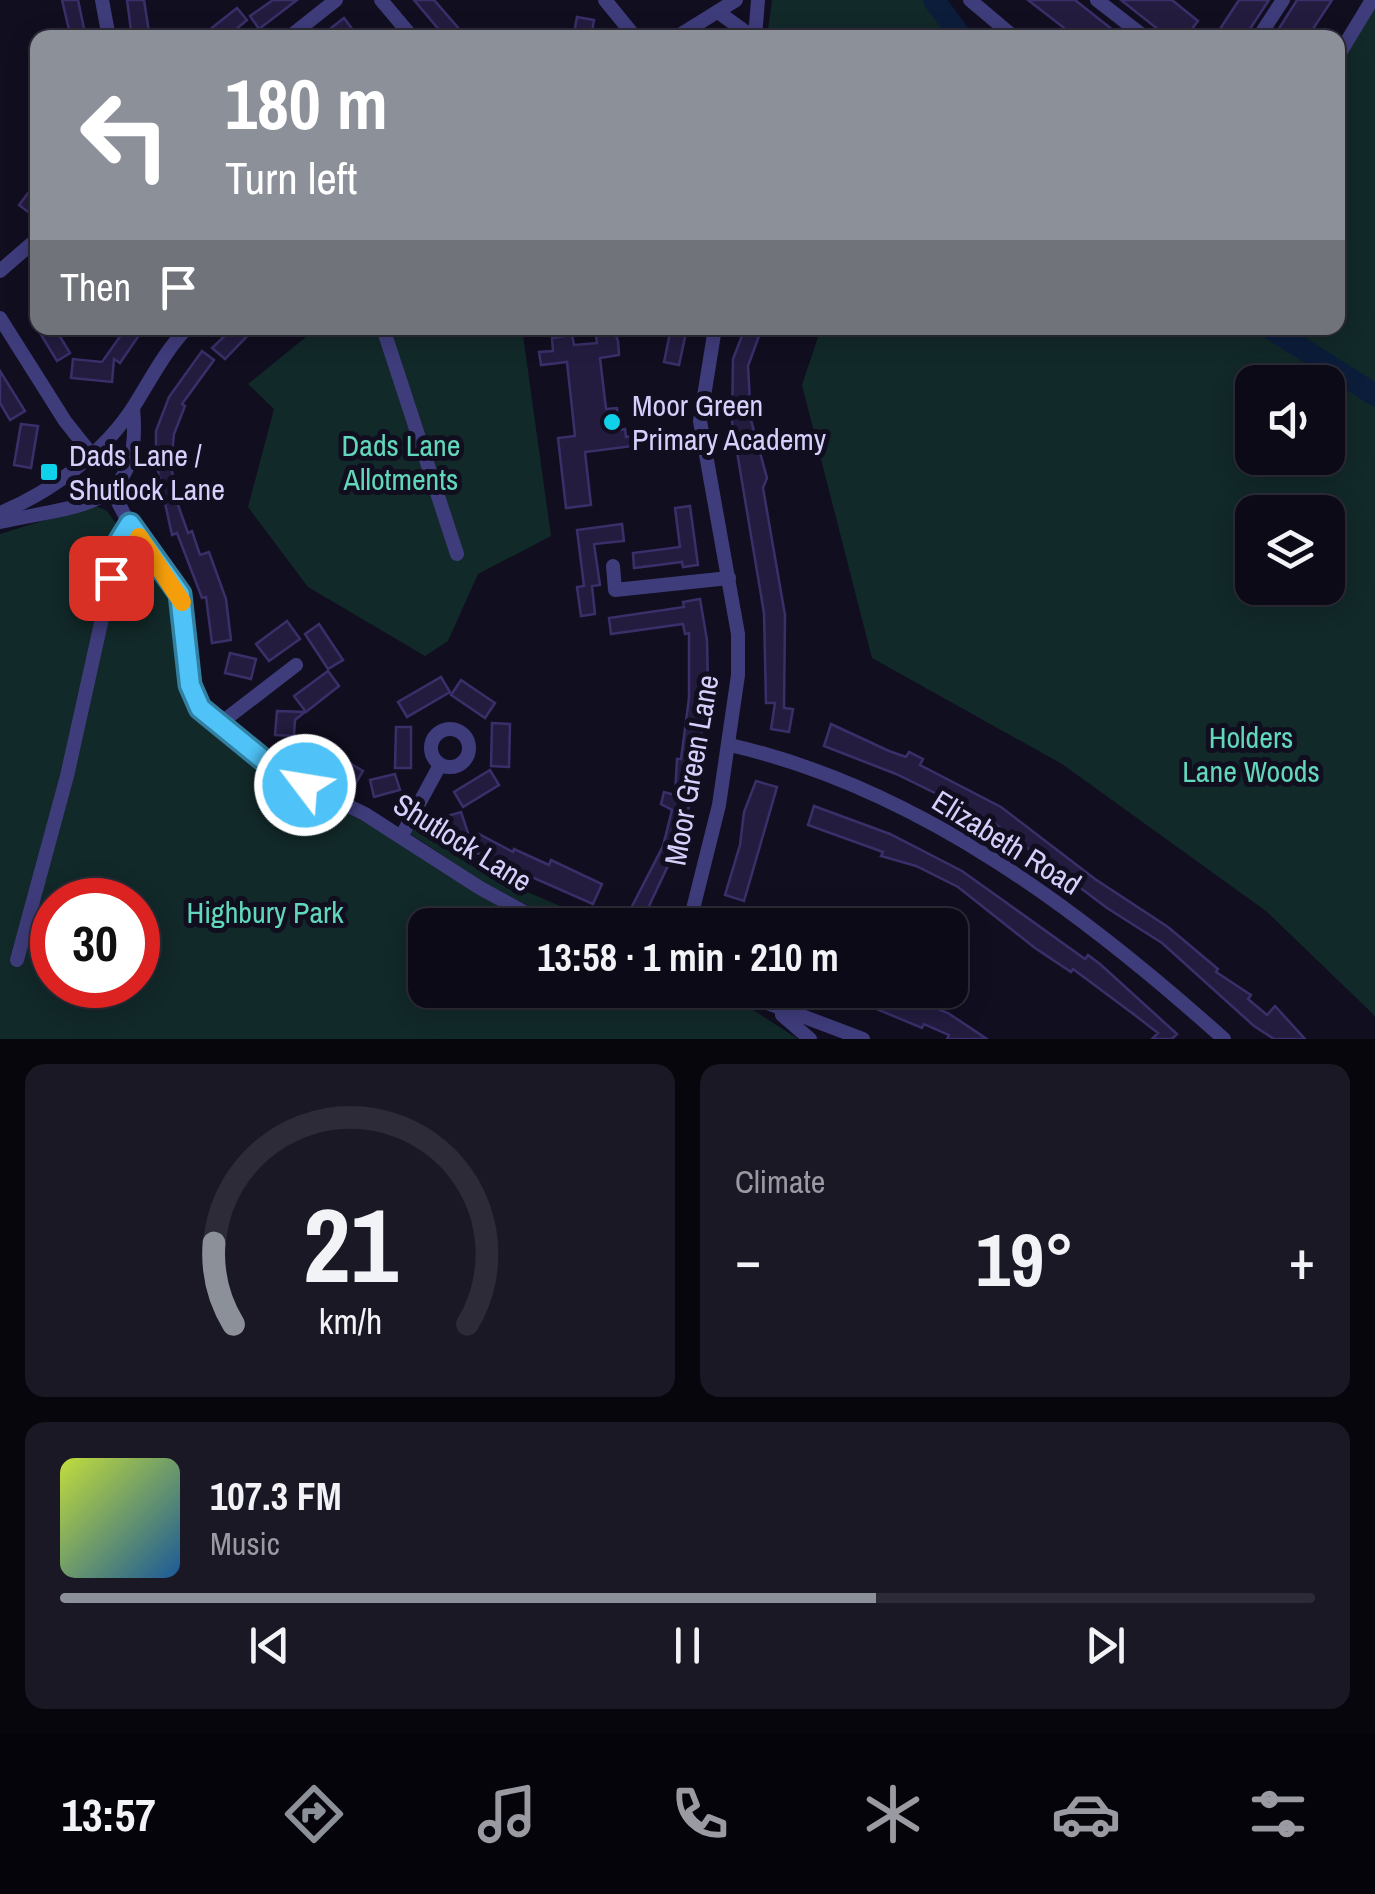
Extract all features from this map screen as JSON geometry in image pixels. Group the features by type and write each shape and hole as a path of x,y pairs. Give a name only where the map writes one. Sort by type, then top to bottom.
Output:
{"street":[{"path":"102,0 107,30"},
{"path":"298,30 336,0"},
{"path":"381,0 406,30"},
{"path":"605,0 629,30"},
{"path":"688,30 736,0"},
{"path":"755,30 758,0"},
{"path":"970,0 1005,30"},
{"path":"1097,0 1136,30"},
{"path":"1263,30 1283,0"},
{"path":"1345,44 1372,0"},
{"path":"718,12 743,30"},
{"path":"0,271 30,245"},
{"path":"0,318 64,422 92,454"},
{"path":"0,514 59,480 92,454 133,408 182,335"},
{"path":"384,335 458,554"},
{"name":"Moor Green Lane","path":"692,908 730,746 738,634 700,421 714,335"},
{"path":"0,522 85,503 112,491 134,456 133,408"},
{"name":"Shutlock Lane","path":"112,491 130,524 180,594 190,685 200,708 277,771 402,835 517,908"},
{"path":"17,960 68,776 119,542 130,524"},
{"path":"613,566 615,590 729,578"},
{"path":"218,726 296,665"},
{"name":"Elizabeth Road","path":"730,746 858,788 948,833 1092,929 1224,1039"},
{"path":"402,835 440,765"},
{"path":"774,1008 810,1039"},
{"path":"774,1008 863,1039"}],"green space":[{"path":"772,0 934,0 957,30 768,30"},
{"name":"Holders Lane Woods","path":"1375,5 1375,1016 1266,911 1062,764 872,658 802,385 819,335 1345,335 1345,41"},
{"name":"Dads Lane Allotments","path":"308,335 523,335 551,536 478,574 448,641 425,656 308,587 248,507 274,409 248,384"},
{"name":"Highbury Park","path":"94,505 107,511 175,606 187,693 208,726 227,744 398,841 478,895 504,908 408,908 408,1008 750,1008 798,1039 0,1039 0,534"},
{"path":"413,828 485,874 565,908 533,908 486,884 409,833"}],"building":[{"path":"62,0 78,0 84,30 69,30"},
{"path":"127,0 144,0 149,30 131,30"},
{"path":"273,0 297,0 259,29 250,16"},
{"path":"414,0 434,0 460,30 439,30"},
{"path":"1028,0 1075,0 1113,30 1067,30"},
{"path":"1121,0 1172,0 1198,21 1191,30 1159,30"},
{"path":"1239,0 1269,0 1249,30 1219,30"},
{"path":"1297,0 1332,0 1312,30 1278,30"},
{"path":"237,8 247,20 235,30 209,30"},
{"path":"577,17 594,20 592,30 575,30"},
{"path":"344,18 353,30 328,30"},
{"path":"30,191 30,213 19,205"},
{"path":"41,335 59,335 70,353 57,361"},
{"path":"121,335 139,335 120,363 114,359 112,382 71,378 73,359 102,362"},
{"path":"226,335 248,335 225,359 212,348"},
{"path":"572,335 574,345 597,343 596,335 616,335 618,341 619,355 600,358 606,409 617,408 619,430 625,429 626,437 632,436 633,446 585,452 591,505 566,508 558,438 575,436 567,362 541,365 539,352 553,351 552,338"},
{"path":"670,335 685,335 679,365 664,362"},
{"path":"742,335 759,335 748,366 751,420 767,478 763,488 785,615 784,708 793,709 789,732 771,729 775,703 766,703 764,613 732,422 733,359"},
{"path":"202,351 214,360 182,404 185,406 174,434 171,465 177,502 188,533 192,531 200,555 209,552 226,599 231,640 212,643 206,597 202,598 177,533 172,535 156,462 156,431 169,397"},
{"path":"0,371 25,411 10,420 0,403"},
{"path":"21,424 38,426 31,468 14,465"},
{"path":"690,506 698,565 683,567 682,562 634,568 633,553 680,547 675,508"},
{"path":"622,524 624,541 594,544 600,585 592,586 595,614 581,616 577,587 584,586 577,530"},
{"path":"700,599 707,640 708,687 696,776 682,836 648,908 631,908 663,846 672,810 661,804 664,792 675,795 677,759 681,759 689,698 689,633 685,634 683,624 611,634 609,618 684,607 683,602"},
{"path":"287,621 300,639 269,661 256,644"},
{"path":"319,624 343,660 328,669 305,634"},
{"path":"230,653 256,659 251,679 225,673"},
{"path":"328,671 339,686 306,712 294,696"},
{"path":"441,677 450,692 407,717 398,702"},
{"path":"461,680 495,703 485,718 451,695"},
{"path":"277,711 305,712 295,720 294,736 275,735"},
{"path":"492,723 510,724 509,767 491,766"},
{"path":"831,724 889,751 906,757 909,752 923,759 920,765 1001,807 1095,879 1168,927 1218,969 1216,972 1251,995 1248,999 1267,1015 1275,1006 1305,1039 1274,1039 1254,1026 1162,943 1107,908 990,820 896,774 824,746"},
{"path":"396,727 411,727 411,768 395,768"},
{"path":"307,738 363,771 353,788 297,755"},
{"path":"490,770 499,785 463,807 454,792"},
{"path":"395,774 400,790 374,797 370,780"},
{"path":"756,781 777,787 744,901 725,895 740,845 744,812"},
{"path":"814,806 890,834 962,871 1085,959 1088,955 1100,964 1177,1034 1172,1039 1152,1039 1158,1033 1073,969 1071,972 1035,948 958,887 916,866 881,856 883,852 808,825"},
{"path":"461,812 468,833 450,838 444,817"},
{"path":"479,834 513,852 514,849 549,865 551,860 602,884 593,904 470,850"},
{"path":"874,1008 935,1008 987,1039 947,1039 949,1035 924,1024 922,1028"}],"waterway":[{"path":"934,0 956,30"},
{"path":"1281,335 1375,395"}],"slow traffic":[{"path":"139,537 182,602"}],"place":[{"name":"Moor Green Primary Academy","path":"612,422"},
{"name":"Dads Lane / Shutlock Lane","path":"49,472"}],"route":[{"path":"111,578 119,542 130,524 180,594 190,685 200,708 277,771 305,785"}]}
